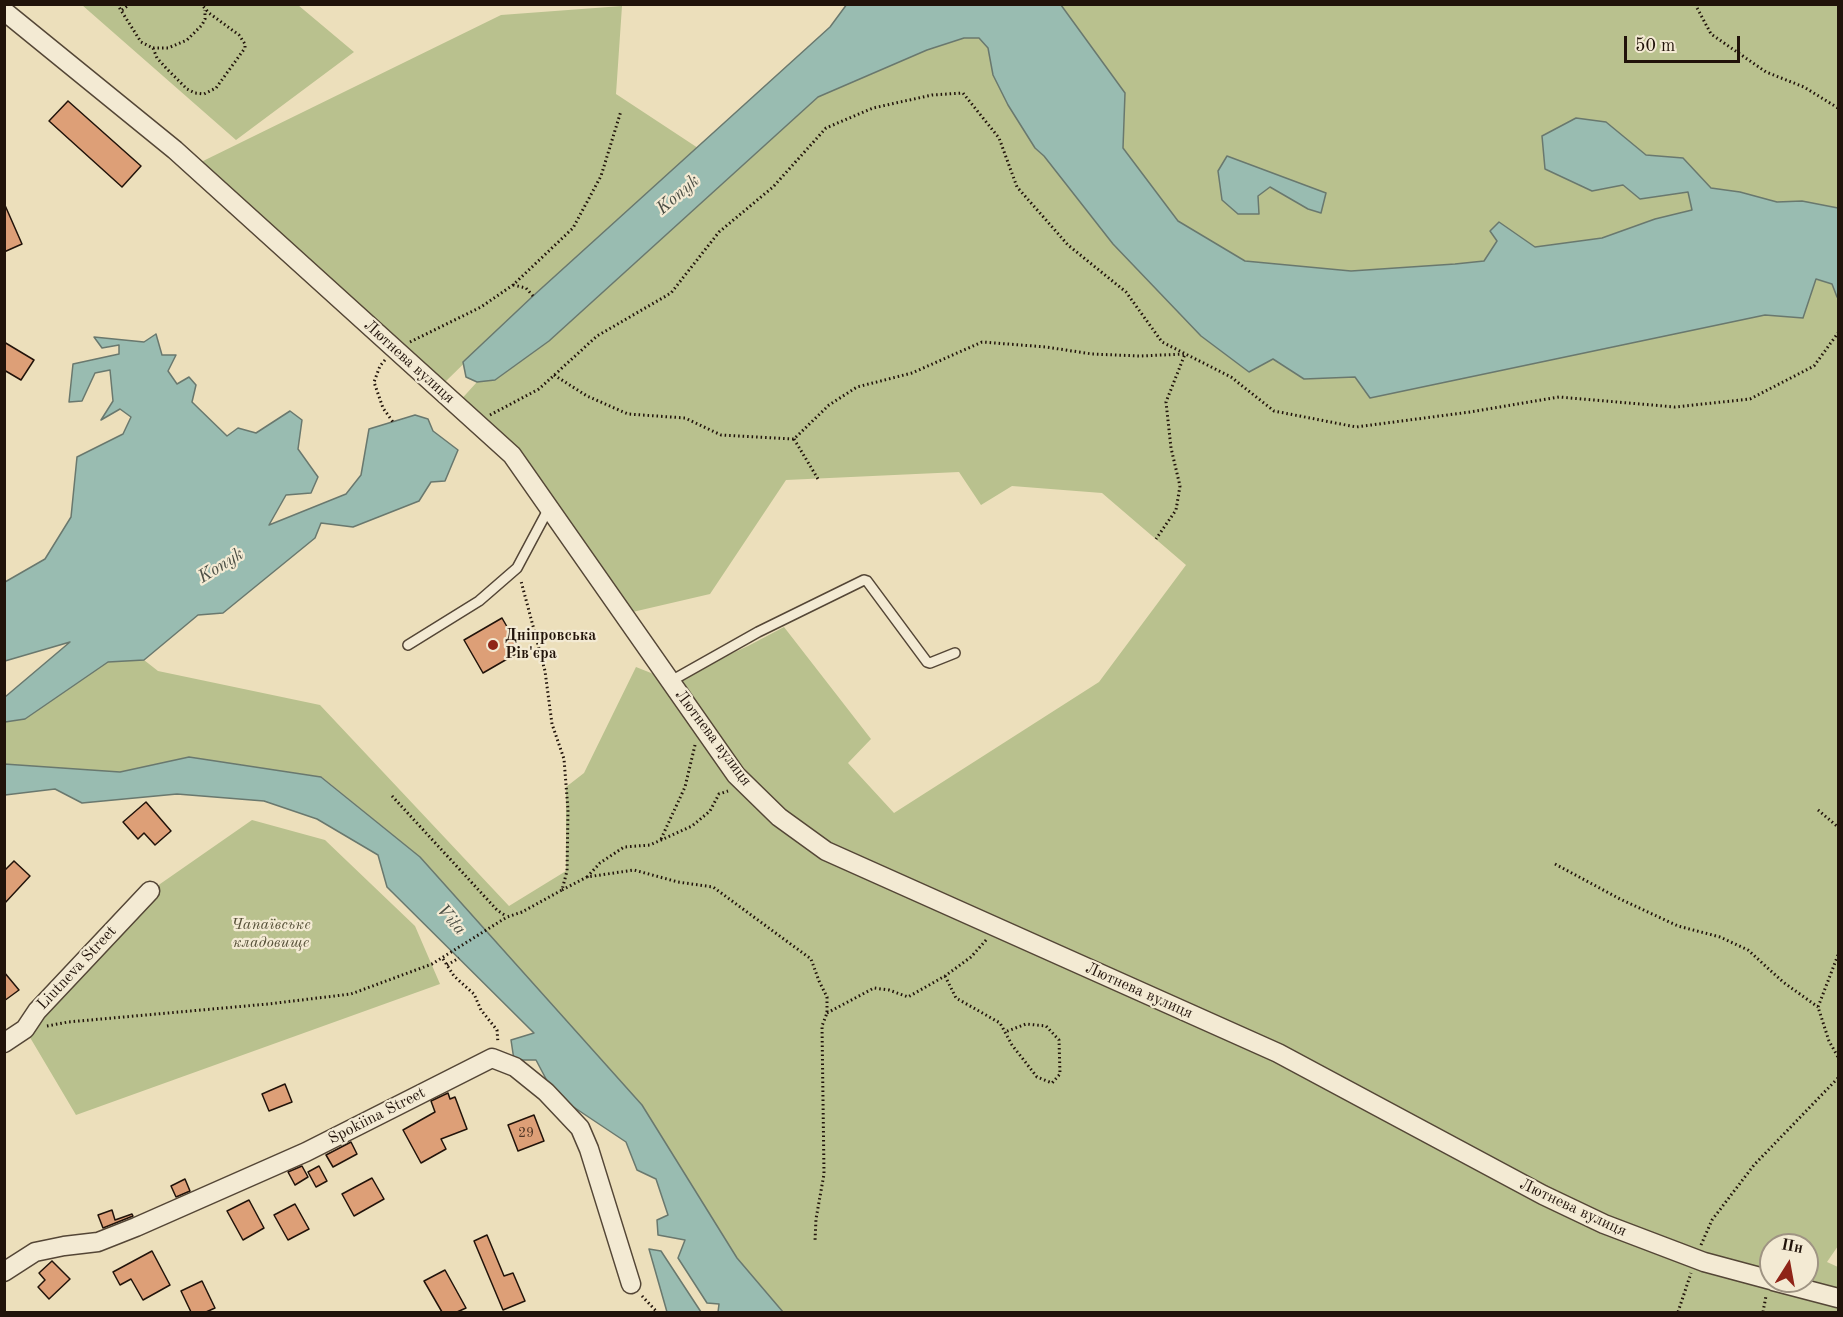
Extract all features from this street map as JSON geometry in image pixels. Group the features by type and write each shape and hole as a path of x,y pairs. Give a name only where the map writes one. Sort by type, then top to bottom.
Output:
{"street":[{"name":"Лютнева вулиця","path":"4,11 175,150 512,455 736,775 779,817 826,851 1278,1053 1543,1195 1604,1224 1695,1259 1759,1277"},
{"name":"Liutneva Street","path":"4,1043 26,1029 37,1011 150,891"},
{"name":"Spokiina Street","path":"4,1272 34,1252 98,1242 136,1227 306,1152 492,1058"},
{"path":"492,1058 515,1067 546,1092 580,1128 590,1149 631,1284"},
{"name":"Лютнева вулиця","path":"1819,1293 1839,1298"}],"lane":[{"path":"408,645 478,601 517,568 549,508"},
{"path":"670,681 758,632 864,580 927,662 930,663 955,653"}],"path":[{"path":"117,4 141,42 153,48 168,48 187,40 202,25 205,19 204,9"},
{"path":"122,10 130,4"},
{"path":"153,48 156,58 188,89 204,94 212,91 239,56 245,44 239,35 204,9 201,4"},
{"path":"1695,4 1711,34 1766,72 1804,87 1839,108"},
{"path":"476,423 539,389 597,336 671,293 719,232 772,187 826,128 873,108 932,95 963,93 999,138 1017,188 1068,245 1126,292 1162,342 1231,377 1274,411 1356,427 1470,412 1559,396 1675,407 1750,399 1814,366 1839,333"},
{"path":"393,422 383,408 374,382 380,366 395,350 482,306 513,285 573,228 601,176 621,111"},
{"path":"513,285 526,288 533,296"},
{"path":"554,375 587,396 628,414 685,418 722,435 794,439 829,405 856,387 912,373 982,342 1046,347 1092,354 1140,356 1185,354"},
{"path":"1156,539 1176,510 1180,486 1171,448 1166,402 1185,354"},
{"path":"794,439 818,479"},
{"path":"517,568 545,671 552,723 564,759 567,871 562,890"},
{"path":"660,841 686,787 700,722"},
{"path":"587,877 600,863 624,847 650,845 692,826 710,811 719,794 735,790 742,795 756,794"},
{"path":"392,796 496,909 507,917"},
{"path":"1818,810 1839,827"},
{"path":"1555,864 1678,927 1720,937 1748,950 1783,982 1818,1007 1829,1041 1839,1057"},
{"path":"26,1029 68,1022 351,994 443,959 507,917 522,912 587,877 634,870 678,882 713,887 811,959 827,997 827,1013 822,1026 824,1174 816,1219 816,1241"},
{"path":"827,1013 874,988 889,990 908,997 945,976 971,957 999,927"},
{"path":"1818,1007 1839,955"},
{"path":"447,965 459,958"},
{"path":"443,959 454,976 474,994 481,1010 497,1030 498,1044 492,1058"},
{"path":"945,976 956,998 1000,1023 1012,1045 1037,1077 1052,1083 1060,1074 1059,1040 1046,1026 1026,1024 1005,1032"},
{"path":"1678,1312 1695,1259 1712,1220 1754,1165 1839,1078"},
{"path":"631,1284 657,1312"}],"green space":[{"path":"82,5 298,5 354,52 236,140"},
{"path":"1061,5 1838,5 1838,208 1802,201 1777,202 1740,192 1711,188 1683,158 1646,155 1606,123 1592,191 1622,185 1640,199 1688,192 1692,211 1655,219 1602,238 1535,247 1497,241 1484,261 1351,271 1245,261 1178,221 1123,148 1125,93"},
{"path":"622,6 616,94 698,148 533,296 444,383 201,162 501,15"},
{"path":"964,38 979,38 988,48 993,75 1008,105 1035,148 1273,359 1304,379 1356,377 1765,315 1802,318 1816,279 1832,284 1837,297 1838,295 1838,1246 1827,1262 1838,1267 1838,1312 783,1312 737,1258 642,1105 420,857 322,777 189,757 120,772 5,764 4,722 25,719 108,662 144,660 158,671 320,705 509,906 566,871 566,787 584,773 636,667 671,681 784,627 871,739 848,763 894,813 1099,682 1186,565 1102,493 1012,486 981,505 959,472 786,480 710,594 624,614 512,455 457,404 477,382 495,380 549,341 818,97 927,50"},
{"name":"Чапаївське кладовище","path":"252,820 325,840 415,926 440,984 76,1115 25,1029 150,891"}],"water":[{"name":"Konyk","path":"847,4 1061,5 1125,93 1123,148 1178,221 1245,261 1351,271 1484,261 1497,241 1490,231 1499,222 1535,247 1602,238 1655,219 1692,210 1688,192 1640,199 1623,185 1592,191 1545,169 1542,136 1576,118 1606,122 1646,155 1683,158 1711,188 1740,192 1777,202 1802,201 1838,208 1838,295 1837,297 1832,284 1816,279 1803,318 1765,315 1370,398 1355,377 1304,379 1273,359 1249,372 1201,336 1113,244 1044,156 1035,148 1008,105 993,75 988,48 979,38 964,38 927,50 818,97 549,341 495,380 477,382 466,377 463,362 830,27"},
{"path":"1227,156 1326,193 1321,213 1308,209 1270,187 1258,196 1259,214 1238,214 1222,200 1218,171"},
{"name":"Konyk","path":"156,334 162,355 176,355 168,371 177,384 189,377 196,385 192,402 227,436 238,428 256,433 290,411 302,420 298,449 318,477 311,493 286,495 269,525 346,494 361,475 369,429 415,415 428,419 433,431 458,450 445,481 431,482 419,501 353,527 321,523 315,538 223,613 198,615 144,660 108,662 25,719 5,722 5,697 70,642 5,661 5,582 45,559 71,517 77,457 123,434 131,417 120,409 101,420 113,401 110,370 95,373 82,401 69,402 73,364 119,354 119,345 102,348 94,337 144,342"},
{"name":"Vita","path":"189,757 321,777 420,857 642,1105 737,1258 783,1312 718,1312 719,1304 707,1303 678,1258 685,1240 658,1235 657,1220 668,1215 656,1179 637,1170 626,1142 554,1094 536,1060 514,1060 511,1040 534,1033 387,887 378,855 317,819 264,801 177,794 82,803 55,789 5,795 4,764 120,772"},
{"path":"649,1249 661,1251 701,1312 667,1312"}],"building":[{"path":"68,101 141,166 122,187 49,121"},
{"path":"4,203 22,244 4,252"},
{"path":"4,342 34,360 21,380 4,370"},
{"name":"Дніпровська Рів'єра","path":"502,618 521,651 483,673 464,640"},
{"path":"146,802 171,831 155,845 144,833 138,839 123,822"},
{"path":"14,861 30,876 4,904 4,871"},
{"path":"4,972 19,990 4,1001"},
{"path":"285,1084 292,1102 269,1111 262,1094"},
{"path":"448,1093 450,1099 455,1097 467,1129 441,1139 446,1149 421,1163 403,1130 435,1112 431,1101"},
{"path":"534,1115 544,1141 518,1151 508,1125"},
{"path":"351,1142 357,1154 333,1167 326,1155"},
{"path":"302,1166 308,1177 295,1185 288,1172"},
{"path":"319,1166 327,1181 316,1187 308,1172"},
{"path":"372,1178 384,1199 354,1216 342,1194"},
{"path":"185,1179 190,1191 176,1197 171,1186"},
{"path":"249,1200 264,1228 243,1240 227,1211"},
{"path":"295,1204 309,1229 288,1240 274,1215"},
{"path":"112,1210 115,1220 132,1214 133,1216 103,1228 98,1215"},
{"path":"487,1235 504,1276 513,1273 525,1301 503,1310 474,1241"},
{"path":"152,1251 170,1285 143,1300 131,1279 120,1285 113,1272"},
{"path":"52,1261 70,1279 49,1299 38,1287 45,1280 39,1273"},
{"path":"445,1270 466,1308 457,1312 442,1312 424,1281"},
{"path":"202,1281 215,1308 206,1312 191,1312 181,1291"}],"place":[{"name":"Дніпровська Рів'єра","path":"493,645"}]}
